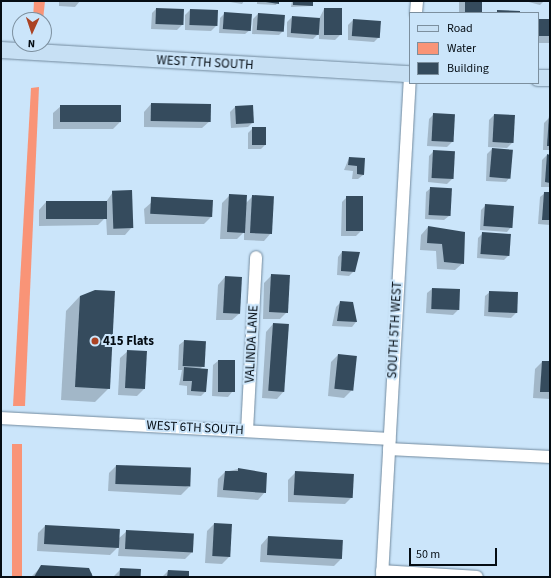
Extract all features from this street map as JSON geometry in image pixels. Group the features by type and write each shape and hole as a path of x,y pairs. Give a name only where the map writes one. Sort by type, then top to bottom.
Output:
{"main road":[{"name":"WEST 7TH SOUTH","path":"1,50 409,74"},
{"path":"539,78 550,78"}],"street":[{"path":"416,12 417,1"},
{"name":"SOUTH 5TH WEST","path":"382,574 410,84"},
{"name":"VALINDA LANE","path":"247,431 256,257"},
{"name":"WEST 6TH SOUTH","path":"1,418 247,431 550,457"},
{"path":"382,574 477,577"}],"water":[{"path":"34,1 45,1 44,12 33,12"},
{"path":"39,87 25,406 13,406 31,88"},
{"path":"12,444 22,444 22,577 12,577"}],"building":[{"path":"259,1 279,1 279,4"},
{"path":"293,1 313,1 313,6 293,5"},
{"path":"465,1 482,1 482,12 465,12"},
{"path":"156,8 184,9 183,25 155,24"},
{"path":"324,8 342,8 342,35 324,35"},
{"path":"190,9 218,10 217,26 189,25"},
{"path":"497,10 520,11 520,12 497,12"},
{"path":"224,12 252,14 251,31 223,29"},
{"path":"258,13 285,15 284,32 257,30"},
{"path":"292,16 320,18 319,35 291,33"},
{"path":"353,19 381,21 380,38 352,36"},
{"path":"539,19 550,19 550,36 539,36"},
{"path":"151,103 211,104 211,122 151,121"},
{"path":"60,105 121,105 121,122 60,122"},
{"path":"253,105 254,123 236,124 235,106"},
{"path":"433,113 455,114 454,142 432,141"},
{"path":"494,114 515,115 514,143 493,142"},
{"path":"549,116 550,146 547,146"},
{"path":"252,127 266,127 266,145 252,145"},
{"path":"492,148 513,150 510,179 489,177"},
{"path":"433,150 455,151 454,179 432,178"},
{"path":"547,154 550,155 550,183 545,182"},
{"path":"349,157 365,158 364,175 357,174 357,166 348,165"},
{"path":"430,187 452,188 451,216 429,215"},
{"path":"132,190 133,228 113,229 112,191"},
{"path":"544,192 550,192 550,220 542,220"},
{"path":"229,194 247,195 245,233 227,232"},
{"path":"252,195 274,196 272,234 250,233"},
{"path":"346,196 363,196 363,231 346,231"},
{"path":"151,197 213,200 212,217 150,214"},
{"path":"46,201 107,201 107,219 46,219"},
{"path":"485,204 514,206 512,228 483,226"},
{"path":"428,226 465,232 464,264 444,262 442,244 427,243"},
{"path":"482,232 511,234 509,256 480,254"},
{"path":"342,251 360,252 355,272 341,271"},
{"path":"271,274 290,275 288,313 269,312"},
{"path":"225,276 242,277 240,314 223,313"},
{"path":"432,288 460,289 459,310 431,309"},
{"name":"415 Flats","path":"95,290 115,291 110,389 75,387 80,296"},
{"path":"489,291 518,292 517,313 488,312"},
{"path":"340,301 353,302 357,322 337,321"},
{"path":"273,323 289,324 284,392 268,391"},
{"path":"184,340 206,341 205,367 183,366"},
{"path":"127,350 147,351 145,389 125,388"},
{"path":"338,354 357,356 353,391 334,389"},
{"path":"218,360 235,360 235,392 218,392"},
{"path":"542,361 550,361 550,392 540,392"},
{"path":"184,367 208,369 206,392 191,391 192,381 183,381"},
{"path":"116,465 191,468 190,487 115,484"},
{"path":"238,468 267,473 266,493 223,490 225,471 238,471"},
{"path":"295,471 354,474 353,498 294,495"},
{"path":"214,523 232,524 230,557 212,556"},
{"path":"45,525 120,529 119,548 44,544"},
{"path":"126,530 194,534 193,553 125,549"},
{"path":"268,536 343,540 342,559 267,555"},
{"path":"41,565 89,568 93,577 34,577"},
{"path":"120,568 141,569 141,577 120,577"},
{"path":"168,570 189,571 189,577 167,577"}],"place":[{"name":"415 Flats","path":"95,341"}]}
